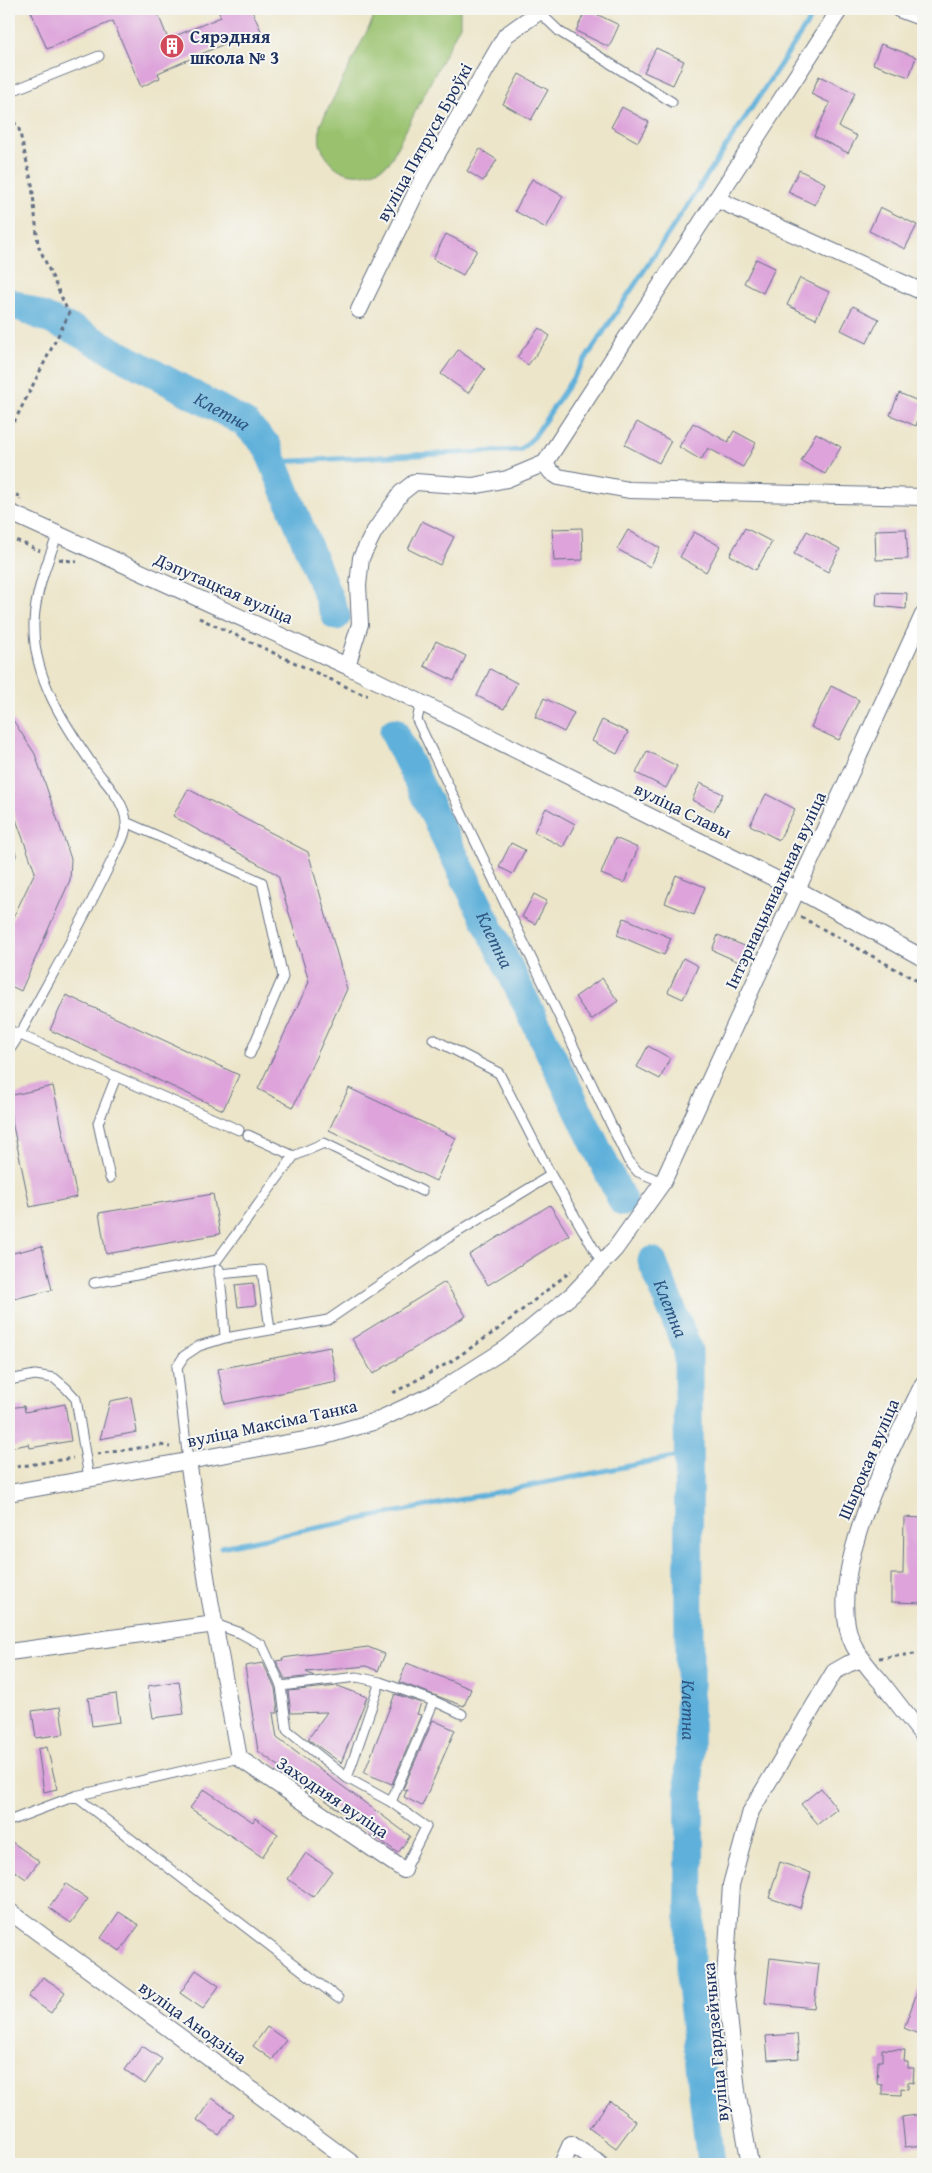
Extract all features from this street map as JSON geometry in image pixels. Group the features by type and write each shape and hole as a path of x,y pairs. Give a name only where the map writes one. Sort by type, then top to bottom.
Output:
{"street":[{"path":"347,666 360,624 358,585 361,558 374,532 401,493 415,482 473,486 507,479 545,463 840,9"},
{"path":"899,9 923,18"},
{"name":"вуліца Пятруся Броўкі","path":"359,310 422,180 506,35 541,10"},
{"path":"716,199 923,292"},
{"path":"545,463 551,472 560,477 630,490 923,497"},
{"name":"Дэпутацкая вуліца","path":"9,512 57,536 347,666 421,703"},
{"name":"Інтэрнацыянальная вуліца","path":"663,1182 923,615"},
{"name":"вуліца Славы","path":"421,703 798,890 923,958"},
{"name":"вуліца Максіма Танка","path":"9,1492 321,1436 376,1422 438,1392 507,1348 573,1294 602,1263 640,1217 663,1182"},
{"name":"Шырокая вуліца","path":"923,1384 873,1489 855,1541 846,1589 847,1621 853,1644 862,1659 923,1736"},
{"path":"188,1461 190,1484 239,1758"},
{"path":"9,1652 215,1624"},
{"name":"вуліца Гардзейчыка","path":"750,2164 737,2091 725,1978 731,1885 751,1811 834,1672 862,1659"},
{"name":"Заходняя вуліца","path":"239,1758 404,1870"},
{"name":"вуліца Анодзіна","path":"9,1911 353,2164"},
{"path":"562,2164 571,2144 600,2164"}],"lane":[{"path":"541,10 560,32 672,102"},
{"path":"9,92 99,56"},
{"path":"9,1051 104,878 124,834 126,822 122,807 68,729 47,687 38,659 34,623 41,579 57,536"},
{"path":"421,703 417,720 628,1160 638,1172 663,1182"},
{"path":"126,822 262,882 284,976 250,1054"},
{"path":"9,849 11,855 9,859"},
{"path":"9,1030 239,1130"},
{"path":"433,1039 499,1073 551,1175 602,1263"},
{"path":"110,1178 98,1123 116,1077"},
{"path":"248,1135 294,1156"},
{"path":"94,1283 217,1260 294,1156 324,1143 422,1191"},
{"path":"188,1461 177,1367 184,1356 198,1346 225,1338 328,1320 448,1238 551,1175"},
{"path":"217,1260 225,1338"},
{"path":"219,1274 262,1270 270,1330"},
{"path":"9,1380 35,1376 54,1378 76,1399 90,1478"},
{"path":"215,1624 240,1633 262,1645 281,1686 287,1730 347,1778 391,1802 426,1827 404,1870"},
{"path":"281,1686 357,1677 380,1682 434,1700 462,1714"},
{"path":"347,1778 380,1682"},
{"path":"391,1802 434,1700"},
{"path":"9,1820 75,1796 239,1758"},
{"path":"75,1796 338,1998"}],"path":[{"path":"9,115 18,128 32,184 38,245 69,314 9,432"},
{"path":"788,910 923,984"},
{"path":"392,1394 450,1362 497,1330 572,1270"},
{"path":"862,1659 923,1654"}],"green space":[{"path":"378,9 460,9 460,25 389,163 369,173 349,173 340,170 332,164 325,155 320,144 320,125"}],"building":[{"name":"Сярэдняя школа № 3","path":"30,9 156,9 168,39 221,17 217,9 251,9 263,35 243,44 240,37 158,73 160,78 141,87 113,21 47,49"},
{"path":"586,9 619,25 609,47 576,31"},
{"path":"881,44 916,57 909,77 873,64"},
{"path":"656,48 684,61 673,85 644,72"},
{"path":"519,74 548,90 531,120 503,104"},
{"path":"819,76 855,93 839,127 857,136 848,153 814,136 830,103 811,94"},
{"path":"622,107 649,122 638,142 611,127"},
{"path":"480,149 497,160 483,181 467,171"},
{"path":"799,170 825,183 815,205 788,192"},
{"path":"532,179 563,196 546,228 515,211"},
{"path":"880,207 917,225 905,249 869,231"},
{"path":"446,234 477,250 463,275 433,259"},
{"path":"756,259 775,268 763,293 744,283"},
{"path":"800,278 829,292 816,319 787,305"},
{"path":"853,306 879,319 867,343 841,330"},
{"path":"539,328 550,336 528,365 517,357"},
{"path":"458,350 485,369 468,393 441,374"},
{"path":"899,393 923,403 916,426 890,415"},
{"path":"637,422 671,441 659,463 625,445"},
{"path":"693,423 728,442 734,431 756,443 743,467 708,448 701,460 679,447"},
{"path":"816,433 841,447 825,474 801,461"},
{"path":"422,521 454,537 440,565 408,549"},
{"path":"582,528 583,560 554,561 552,529"},
{"path":"745,528 772,542 756,570 730,555"},
{"path":"906,529 908,559 876,560 875,530"},
{"path":"628,530 660,548 650,567 617,549"},
{"path":"807,531 840,549 828,572 794,554"},
{"path":"694,532 720,546 706,572 680,557"},
{"path":"877,592 907,593 906,609 876,606"},
{"path":"436,641 466,656 454,681 424,666"},
{"path":"490,669 517,683 504,709 477,696"},
{"path":"831,686 859,700 839,740 811,727"},
{"path":"544,698 574,713 564,732 535,717"},
{"path":"9,714 35,754 71,859 70,880 21,991 9,985 9,926 35,872 9,800"},
{"path":"602,720 628,732 617,754 592,741"},
{"path":"647,751 677,766 666,788 636,773"},
{"path":"700,783 723,794 714,811 692,800"},
{"path":"188,789 308,852 347,989 293,1107 258,1089 309,982 278,875 173,816"},
{"path":"766,794 795,809 779,840 750,825"},
{"path":"546,808 575,824 563,847 534,832"},
{"path":"615,838 638,848 624,883 601,874"},
{"path":"511,843 525,850 513,874 499,867"},
{"path":"676,875 705,887 694,915 665,903"},
{"path":"534,894 547,901 535,924 522,917"},
{"path":"624,918 671,938 664,955 617,935"},
{"path":"718,935 747,947 741,963 712,950"},
{"path":"683,958 698,966 683,999 668,992"},
{"path":"602,978 618,1001 591,1020 575,997"},
{"path":"66,995 239,1075 223,1110 50,1030"},
{"path":"648,1046 670,1058 660,1079 637,1067"},
{"path":"53,1086 77,1197 30,1207 9,1107 9,1096"},
{"path":"349,1088 456,1138 436,1181 329,1130"},
{"path":"213,1194 220,1234 106,1254 99,1213"},
{"path":"550,1205 569,1235 488,1285 469,1255"},
{"path":"42,1246 52,1290 9,1300 9,1254"},
{"path":"445,1282 466,1316 373,1374 352,1339"},
{"path":"253,1283 256,1305 238,1307 235,1285"},
{"path":"330,1347 337,1382 225,1404 218,1369"},
{"path":"131,1397 137,1432 100,1439 110,1401"},
{"path":"65,1404 71,1441 30,1448 29,1444 9,1448 9,1408 24,1406 25,1412"},
{"path":"904,1517 923,1518 923,1603 891,1602 891,1574 903,1574"},
{"path":"368,1647 385,1654 378,1671 366,1666 306,1672 314,1676 285,1679 276,1661 283,1660 282,1658"},
{"path":"263,1663 275,1688 278,1713 273,1713 277,1738 410,1836 398,1853 258,1751 245,1666"},
{"path":"407,1663 471,1689 464,1706 399,1682"},
{"path":"179,1681 184,1714 153,1718 148,1686"},
{"path":"338,1686 367,1697 341,1763 308,1739 327,1712 291,1713 288,1691"},
{"path":"116,1694 120,1722 92,1726 88,1698"},
{"path":"395,1694 421,1703 417,1714 421,1715 392,1784 364,1773"},
{"path":"60,1707 64,1734 36,1738 32,1711"},
{"path":"433,1720 455,1730 422,1806 404,1797 407,1790 403,1789"},
{"path":"47,1747 57,1789 44,1792 38,1749"},
{"path":"821,1788 837,1809 818,1824 801,1804"},
{"path":"204,1789 253,1822 255,1818 278,1834 262,1857 190,1808"},
{"path":"9,1840 39,1861 26,1879 9,1867"},
{"path":"306,1853 332,1871 313,1897 288,1879"},
{"path":"780,1862 811,1873 800,1908 769,1898"},
{"path":"66,1884 88,1899 71,1923 49,1908"},
{"path":"119,1912 139,1925 120,1951 101,1938"},
{"path":"770,1958 819,1964 814,2008 765,2003"},
{"path":"196,1970 219,1986 203,2009 180,1993"},
{"path":"43,1977 65,1992 51,2013 28,1997"},
{"path":"923,1980 923,2036 904,2028"},
{"path":"267,2027 286,2040 272,2060 253,2046"},
{"path":"797,2034 799,2058 768,2060 766,2036"},
{"path":"142,2046 162,2059 145,2084 125,2070"},
{"path":"882,2049 905,2050 904,2062 908,2062 908,2068 914,2068 913,2083 908,2082 908,2089 901,2088 901,2095 882,2094 882,2085 877,2084 878,2061 882,2061"},
{"path":"212,2098 234,2114 219,2135 197,2120"},
{"path":"610,2101 636,2121 616,2148 589,2128"},
{"path":"923,2114 923,2145 905,2147 902,2117"}],"waterway":[{"path":"273,462 520,450 534,437 817,9"},
{"name":"Клетна","path":"9,302 74,330 245,423 267,446 336,616"},
{"name":"Клетна","path":"394,732 623,1202"},
{"name":"Клетна","path":"652,1261 688,1350 690,1976 711,2164"},
{"path":"221,1547 689,1454"}],"place":[{"name":"Сярэдняя школа № 3","path":"172,46"}]}
